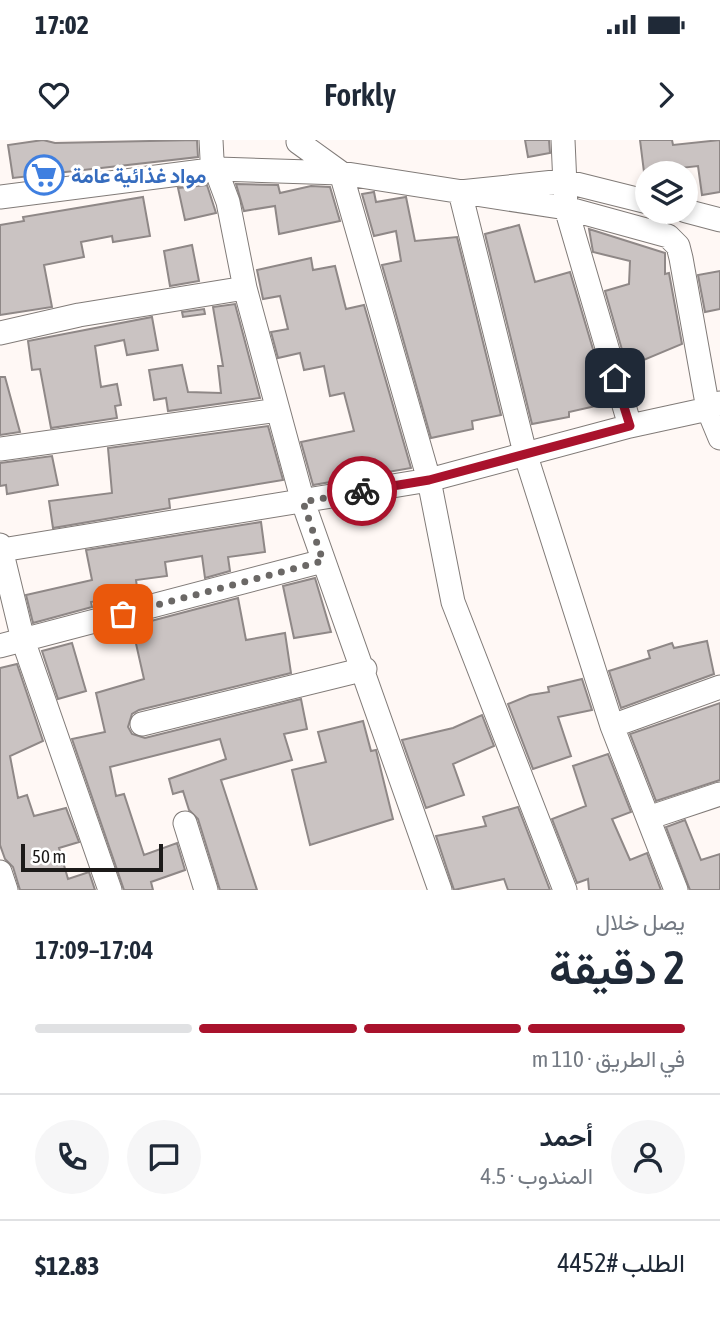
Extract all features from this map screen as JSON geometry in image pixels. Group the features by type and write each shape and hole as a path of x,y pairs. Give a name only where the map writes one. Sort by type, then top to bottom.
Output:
{"street":[{"path":"211,140 212,159 218,169 245,288 303,502 365,669 440,890"},
{"path":"563,140 566,208 630,426"},
{"path":"298,142 341,173 429,480 453,602 565,890"},
{"path":"0,197 218,169 341,173 566,208 668,236 678,246 720,438"},
{"path":"460,192 564,181 635,199"},
{"path":"460,192 525,453 612,726 676,890"},
{"path":"0,205 38,194"},
{"path":"698,214 720,220"},
{"path":"0,333 79,315 245,288"},
{"path":"110,890 23,640 1,547 303,502 429,480 714,406"},
{"path":"0,449 278,410"},
{"path":"0,646 323,561"},
{"path":"142,724 365,669"},
{"path":"612,726 720,687"},
{"path":"648,818 720,794"},
{"path":"185,822 206,890"},
{"path":"0,872 6,890"}],"building":[{"path":"43,140 55,143 197,140 198,157 13,178 8,145"},
{"path":"525,140 549,140 550,153 528,157"},
{"path":"640,140 672,140 673,145 720,140 720,192 702,195 698,161 643,161"},
{"path":"236,184 278,185 280,193 311,186 330,187 340,221 279,234 275,206 244,211"},
{"path":"207,185 216,213 185,220 178,188"},
{"path":"374,192 376,202 406,197 415,241 457,237 501,415 472,421 473,429 431,438 382,265 401,261 396,231 374,236 362,194"},
{"path":"143,197 150,236 113,242 112,236 81,242 84,257 44,265 52,307 0,315 0,225 24,221 23,217"},
{"path":"519,225 535,282 570,272 609,403 569,412 569,417 532,424 485,234"},
{"path":"589,229 665,253 665,274 669,273 682,344 627,367 605,291 629,284 630,261 593,252"},
{"path":"192,245 199,281 170,286 164,251"},
{"path":"311,258 313,270 335,266 346,309 364,305 411,468 313,485 301,442 354,431 344,393 330,396 324,366 304,370 300,353 278,358 271,332 288,329 280,296 263,299 257,270"},
{"path":"720,271 720,309 705,312 698,275"},
{"path":"235,304 260,398 168,411 166,398 154,400 149,370 182,365 188,392 221,393 218,366 223,366 213,307"},
{"path":"204,309 205,314 183,317 182,312"},
{"path":"152,317 158,350 127,355 124,340 95,346 101,387 117,384 121,405 115,406 117,418 51,428 40,369 32,370 28,341"},
{"path":"0,377 5,377 20,432 0,435"},
{"path":"268,426 283,480 169,499 170,508 53,528 49,501 112,493 108,448"},
{"path":"52,456 58,485 7,494 6,485 0,486 0,463"},
{"path":"261,522 265,552 228,557 230,571 205,578 202,556 165,562 167,576 136,580 138,594 91,602 92,607 33,623 26,595 92,580 86,550"},
{"path":"315,578 331,632 294,638 283,586"},
{"path":"238,598 246,640 285,633 291,673 139,710 132,714 128,727 132,734 145,738 301,699 307,729 284,734 292,760 221,780 257,890 220,890 198,819 189,810 183,791 173,794 169,779 226,759 220,739 110,767 116,796 124,794 144,855 177,843 185,870 151,882 153,890 124,890 72,739 105,732 96,693 144,679 132,626"},
{"path":"707,641 714,674 621,708 609,671 650,658 648,651 672,643 674,648"},
{"path":"72,643 86,691 58,699 42,651"},
{"path":"17,664 43,741 10,756 18,798 27,795 34,816 66,808 79,842 59,848 68,879 89,872 95,890 20,890 13,867 5,859 0,845 0,668"},
{"path":"582,679 592,710 558,717 571,756 533,769 508,704 530,695 549,692 548,687"},
{"path":"720,703 720,780 656,801 630,734"},
{"path":"482,715 494,746 453,764 464,795 426,808 402,740 453,728"},
{"path":"363,721 371,751 376,750 393,819 310,845 292,770 326,762 318,732"},
{"path":"608,754 631,812 612,819 630,860 647,853 661,890 589,890 588,879 577,883 552,819 586,806 573,766"},
{"path":"518,807 550,890 508,890 504,879 454,890 436,836 486,826 483,817"},
{"path":"685,820 701,860 720,854 720,890 690,890 666,827"}],"way so far":[{"path":"123,614 323,561 303,502 362,491"}],"place":[{"name":"مواد غذائية عامة","path":"44,175"}],"route":[{"path":"362,491 429,480 630,426 615,378"}]}
